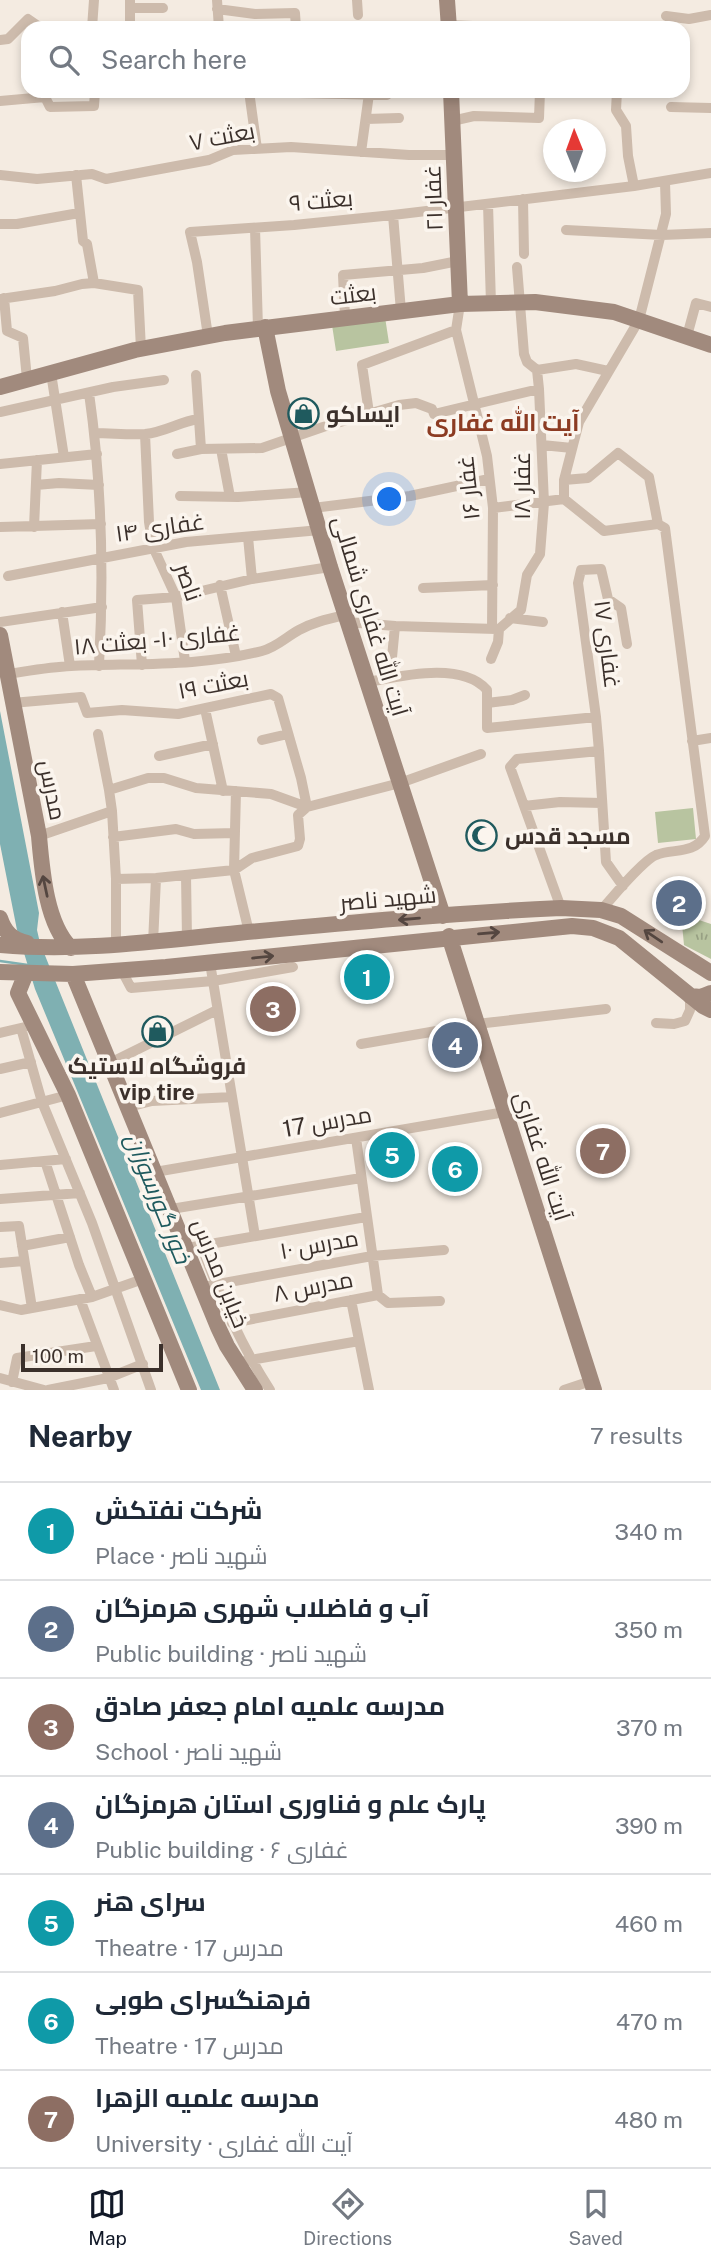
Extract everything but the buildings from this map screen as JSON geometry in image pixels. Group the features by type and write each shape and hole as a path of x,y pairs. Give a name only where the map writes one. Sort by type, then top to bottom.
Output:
{"street":[{"path":"92,21 94,0"},
{"path":"255,0 255,13"},
{"path":"357,0 358,15"},
{"path":"447,0 449,21"},
{"path":"130,4 163,8"},
{"path":"217,4 255,13 295,13 296,21"},
{"path":"666,16 689,19 711,15"},
{"path":"0,40 8,39 21,26"},
{"path":"0,101 21,98"},
{"path":"47,98 50,107 94,106 94,98"},
{"path":"250,98 257,149"},
{"path":"361,152 369,98"},
{"name":"غفار ۲۱","path":"451,98 460,304"},
{"path":"452,121 474,116 539,118 540,98"},
{"path":"617,98 616,110 626,126 634,186"},
{"path":"671,107 711,108"},
{"path":"366,119 399,118"},
{"name":"بعثت ۷","path":"0,175 37,179 92,174 106,179 220,157 233,150 291,147 454,155"},
{"name":"بعثت ۹","path":"208,336 190,232 393,215 634,186 711,173"},
{"path":"76,175 83,241 87,244 94,284"},
{"path":"564,499 564,480 579,422 639,320 666,214 665,181"},
{"path":"523,200 524,254"},
{"path":"488,204 491,304"},
{"path":"0,224 17,224 79,213"},
{"path":"393,215 401,311"},
{"path":"255,228 262,328"},
{"path":"566,230 662,235 711,233"},
{"path":"345,317 343,275 398,271 458,261"},
{"name":"غفار ۱۸","path":"495,629 521,610 527,575 540,554 544,503 537,370 527,362 524,354 517,267"},
{"path":"27,379 23,338 7,331 2,298 94,284 138,290 141,349"},
{"name":"بعثت","path":"0,387 141,349 208,336 460,304 521,303 614,312 711,345"},
{"path":"687,337 696,303 711,307"},
{"name":"غفار ۱۶","path":"460,304 456,330 487,456 493,508 495,629"},
{"name":"آیت الله غفاری شمالی","path":"262,328 330,567 443,916"},
{"path":"369,413 362,365 456,330"},
{"path":"537,370 576,364 608,371"},
{"path":"51,373 64,457"},
{"path":"196,375 201,449"},
{"path":"0,412 121,385 163,380"},
{"path":"177,454 201,449 262,448 369,413 416,403 432,409 434,414 539,388"},
{"path":"89,393 97,454 101,524 102,607 99,666"},
{"path":"95,433 145,434 173,428 179,422 198,419"},
{"name":"ناصر","path":"145,434 149,522 153,547 176,597 185,661"},
{"path":"542,445 572,448"},
{"path":"220,449 230,497"},
{"path":"564,480 588,478 618,453 649,477 658,523 665,528 705,836 699,845 684,851 652,857 601,910"},
{"path":"0,464 97,454"},
{"path":"34,527 37,460"},
{"path":"180,496 311,500 410,496 489,479"},
{"path":"36,485 99,485"},
{"path":"493,508 564,499 604,531 658,523"},
{"path":"0,527 101,524"},
{"name":"غفاری ۱۴","path":"8,576 153,547 320,530"},
{"path":"248,537 252,579"},
{"path":"142,665 137,600 176,597 220,585 330,567"},
{"name":"غفاری ۱۷","path":"487,703 487,728 596,717 579,583 581,570 601,569 608,599 621,608 626,644"},
{"path":"220,585 236,656"},
{"path":"423,588 493,585"},
{"path":"0,622 102,607"},
{"path":"62,612 70,666"},
{"name":"غفاری ۱۰ - بعثت ۱۸","path":"7,674 70,666 142,665 236,656 281,644 315,622 346,618 395,626 495,629"},
{"path":"510,618 542,622"},
{"path":"390,678 395,626"},
{"path":"491,659 498,642 495,629"},
{"name":"مدرس","path":"0,635 39,836 43,877 61,936 71,948"},
{"path":"368,682 444,672 481,684 487,690 487,703 512,700 525,695"},
{"name":"بعثت ۱۹","path":"12,703 81,697 87,713 122,710 169,714 271,694 278,698 307,807"},
{"path":"205,709 223,791"},
{"path":"596,717 606,862 623,886"},
{"path":"99,734 110,790 116,879 116,946"},
{"path":"262,740 288,734"},
{"path":"692,741 711,738"},
{"path":"159,756 213,744"},
{"path":"561,908 510,767 517,759 599,751"},
{"path":"116,879 234,870 252,858 298,846 298,815 307,807 400,783 481,754"},
{"path":"110,790 148,778 164,778 196,788 271,794 307,807"},
{"path":"236,791 234,870 249,932"},
{"path":"524,806 560,802 602,803"},
{"path":"39,836 111,811"},
{"path":"113,837 176,829 194,834 235,833"},
{"path":"184,965 191,955 184,939 186,875"},
{"path":"153,943 156,878"},
{"name":"شهید ناصر","path":"8,943 48,948 116,946 249,932 561,908 601,910 621,916 711,973"},
{"path":"0,918 8,943"},
{"name":"شهید ناصر","path":"0,972 66,974 122,971 449,936 572,926 593,928 619,938 711,1010"},
{"path":"216,935 210,944 210,950 217,962 213,981 255,1236"},
{"name":"آیت الله غفاری","path":"449,936 592,1386"},
{"path":"122,971 131,988 213,981 293,967"},
{"path":"26,973 18,993 27,1021 31,1062 43,1102 117,1289 151,1390"},
{"name":"خیابن مدرس","path":"66,974 110,1063 170,1209 194,1246 227,1346 243,1361 255,1390"},
{"path":"0,978 9,985 68,1096 188,1390"},
{"path":"656,1023 674,1024 685,1021 690,1010 690,996 701,997 711,993"},
{"path":"361,1044 477,1024 606,1009"},
{"path":"110,1063 217,1010"},
{"path":"0,1033 27,1021"},
{"path":"0,1069 31,1062"},
{"path":"0,1113 68,1096"},
{"path":"128,1107 152,1101 232,1097"},
{"name":"مدرس 17","path":"155,1172 505,1112"},
{"path":"356,1138 378,1295"},
{"path":"0,1165 66,1159"},
{"path":"45,1161 92,1297"},
{"path":"170,1209 361,1178"},
{"path":"0,1199 80,1194"},
{"path":"194,1246 366,1217"},
{"path":"0,1227 19,1226 32,1308"},
{"path":"22,1246 70,1237"},
{"name":"مدرس ۱۰","path":"209,1285 372,1256 444,1250"},
{"path":"0,1264 24,1261"},
{"path":"0,1305 20,1310 32,1308 92,1297 143,1279"},
{"path":"209,1285 232,1323 243,1361 270,1390"},
{"name":"مدرس ۸","path":"232,1323 378,1295 388,1303 440,1301"},
{"path":"80,1299 114,1390"},
{"path":"351,1300 369,1390"},
{"path":"243,1361 359,1341"},
{"path":"12,1382 17,1358 96,1346"},
{"path":"0,1378 46,1390 75,1388 143,1364"},
{"path":"564,1390 592,1386"}],"green space":[{"path":"385,317 389,343 336,351 332,325"},
{"path":"693,808 696,839 658,843 655,812"},
{"path":"681,914 711,924 711,959 684,945"}],"water":[{"path":"0,711 39,913 37,930 40,943 220,1390 201,1390 35,989 17,930 0,844"}],"waterway":[{"path":"0,961 28,965"}],"place":[{"name":"ایساکو","path":"303,413"},
{"name":"مسجد قدس","path":"482,835"},
{"name":"آب و فاضلاب شهری هرمزگان","path":"679,903"},
{"name":"شرکت نفتکش","path":"367,977"},
{"name":"مدرسه علمیه امام جعفر صادق","path":"273,1009"},
{"name":"فروشگاه لاستیک vip tire","path":"157,1031"},
{"name":"پارک علم و فناوری استان هرمزگان","path":"455,1045"},
{"name":"مدرسه علمیه الزهرا","path":"603,1151"},
{"name":"سرای هنر","path":"392,1155"},
{"name":"فرهنگسرای طوبی","path":"455,1169"}],"district":[{"name":"آیت الله غفاری","path":"503,422"}],"water label":[{"name":"خور گورسوزان","path":"159,1198"}]}
